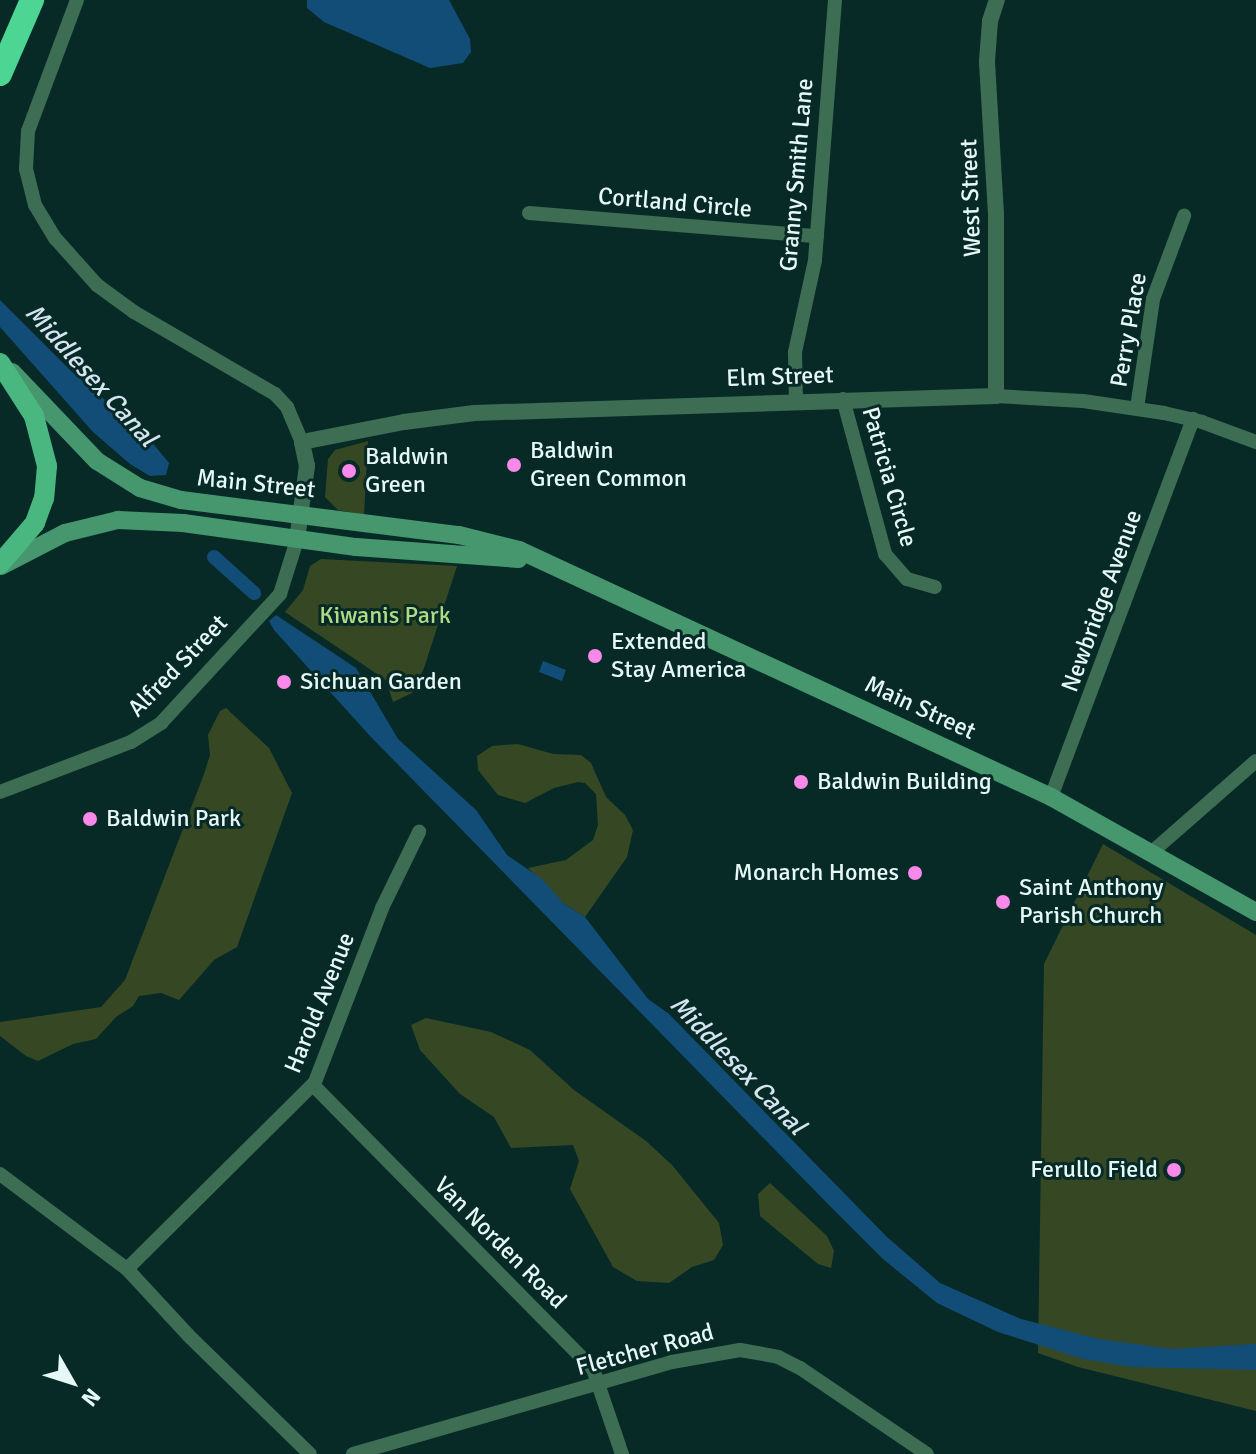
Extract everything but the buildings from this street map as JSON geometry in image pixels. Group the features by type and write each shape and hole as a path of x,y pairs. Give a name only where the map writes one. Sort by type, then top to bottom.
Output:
{"highway":[{"path":"0,74 32,0"}],"main road":[{"name":"Main Street","path":"0,362 97,461 132,485 181,500 301,513 488,541 553,565 1051,797 1256,912"},
{"path":"0,362 34,416 47,466 44,498 35,523 0,565"},
{"name":"Main Street","path":"0,565 65,533 118,520 183,523 297,540 475,554 553,565"}],"street":[{"path":"77,0 28,131 26,169 35,205 55,238 105,292 275,394 287,407 302,442 307,466 297,540"},
{"name":"Granny Smith Lane","path":"796,401 796,338 812,273 817,236 835,0"},
{"name":"West Street","path":"996,396 996,214 987,61 990,21 997,0"},
{"name":"Cortland Circle","path":"529,213 817,236"},
{"name":"Perry Place","path":"1137,408 1153,299 1184,216"},
{"name":"Elm Street","path":"302,442 455,414 996,396 1051,398 1137,408 1193,419 1256,442"},
{"name":"Patricia Circle","path":"843,399 885,554 907,579 935,587"},
{"name":"Newbridge Avenue","path":"1051,797 1193,419"},
{"name":"Alfred Street","path":"0,792 115,749 161,723 280,594 297,540"},
{"path":"1152,852 1256,761"},
{"name":"Harold Avenue","path":"127,1269 313,1085 335,1037 377,920 419,832"},
{"name":"Van Norden Road","path":"313,1085 593,1369 622,1454"},
{"path":"0,1174 127,1269 189,1336 310,1454"},
{"name":"Fletcher Road","path":"353,1454 706,1353 759,1352 789,1362 830,1386 927,1454"}],"green space":[{"path":"368,441 364,515 338,510 325,497 328,459 335,450"},
{"name":"Kiwanis Park","path":"321,559 457,566 424,668 412,693 393,702 386,680 285,612 303,590 310,566"},
{"path":"226,708 269,748 292,793 237,947 214,960 179,1000 161,993 139,996 133,1006 116,1017 96,1039 73,1044 38,1061 26,1056 0,1036 0,1022 101,1007 125,980 204,774 210,755 208,735 220,711"},
{"path":"518,744 553,754 581,755 591,763 606,797 625,815 633,830 627,857 585,917 564,904 528,868 566,860 593,840 598,825 596,794 585,783 578,782 554,788 525,803 498,795 478,770 477,756 492,746"},
{"name":"Ferullo Field","path":"1103,844 1256,935 1256,1411 1078,1367 1038,1353 1044,964"},
{"path":"426,1018 491,1032 530,1050 574,1090 646,1141 672,1165 719,1223 723,1245 714,1260 692,1267 669,1283 637,1281 613,1267 570,1189 579,1161 573,1145 511,1148 494,1117 460,1094 420,1050 411,1025"},
{"path":"770,1183 827,1236 834,1251 831,1268 818,1264 760,1216 758,1194"}],"water":[{"path":"307,0 449,0 470,39 471,52 463,63 430,68 324,22 307,8"},
{"name":"Middlesex Canal","path":"0,300 71,371 146,435 169,463 166,475 150,476 130,464 93,432 0,327"},
{"name":"Middlesex Canal","path":"276,615 356,668 398,739 476,810 507,855 542,879 564,904 585,917 648,999 669,1014 887,1237 940,1283 1021,1319 1099,1339 1171,1349 1256,1344 1256,1370 1132,1367 1083,1359 998,1332 937,1303 883,1259 825,1201 370,736 274,630 269,621"},
{"path":"543,661 566,670 562,681 539,672"}],"waterway":[{"name":"Middlesex Canal","path":"214,557 254,593"}],"place":[{"name":"Baldwin Green Common","path":"514,465"},
{"name":"Baldwin Green","path":"349,471"},
{"name":"Extended Stay America","path":"595,656"},
{"name":"Sichuan Garden","path":"284,682"},
{"name":"Baldwin Building","path":"801,782"},
{"name":"Baldwin Park","path":"90,819"},
{"name":"Monarch Homes","path":"915,873"},
{"name":"Saint Anthony Parish Church","path":"1003,902"},
{"name":"Ferullo Field","path":"1174,1170"}]}
